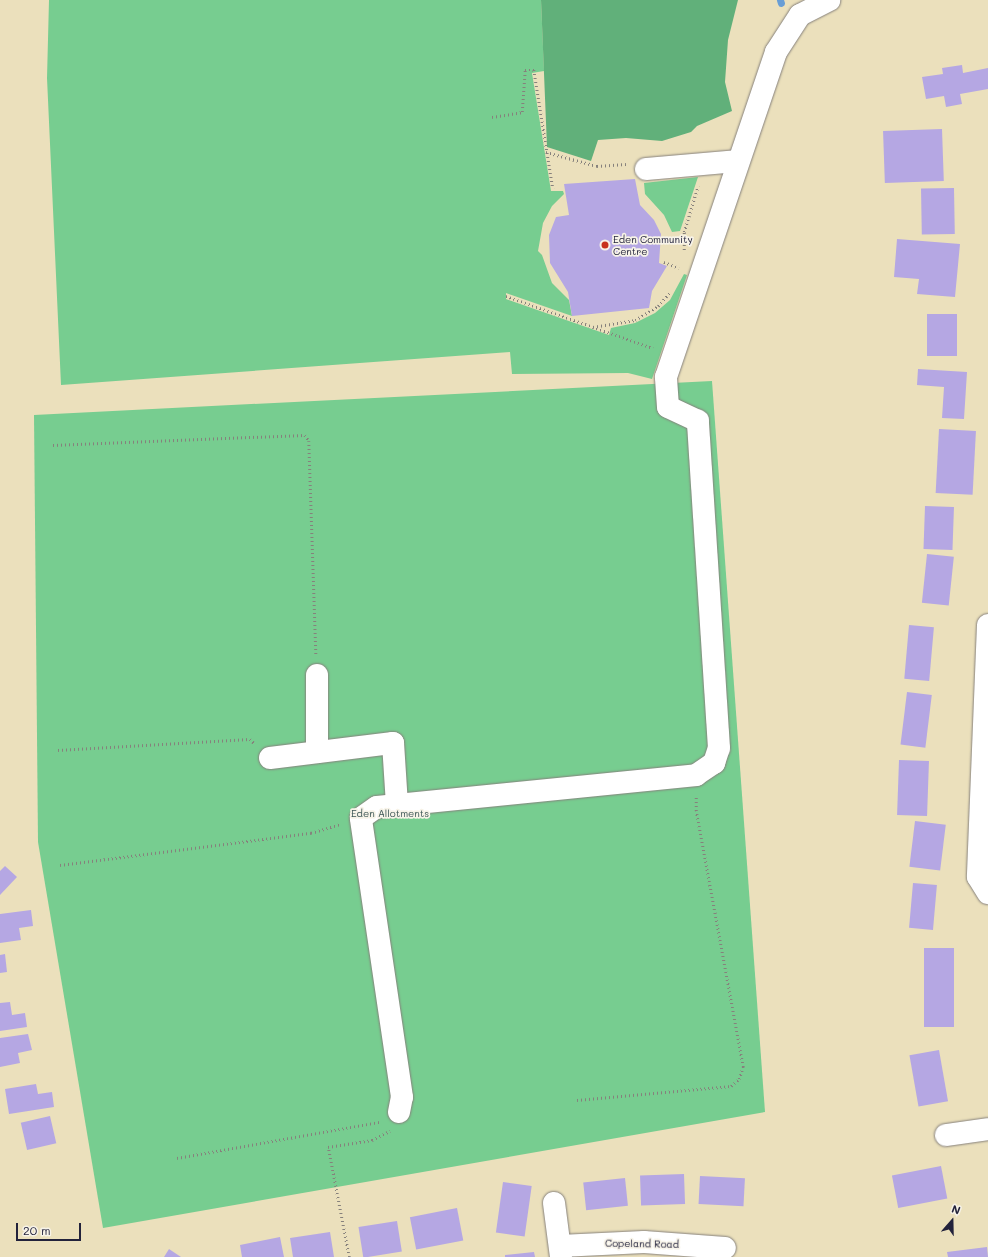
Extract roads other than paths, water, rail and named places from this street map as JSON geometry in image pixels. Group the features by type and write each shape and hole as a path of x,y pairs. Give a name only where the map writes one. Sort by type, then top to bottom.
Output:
{"street":[{"path":"400,1112 402,1097 361,818 377,807 696,775 714,763 719,748 698,421 668,407 666,377 737,161 776,52 800,15 829,0"},
{"path":"646,169 737,161"},
{"path":"988,625 978,877 988,893"},
{"path":"317,675 317,752"},
{"path":"270,758 393,743 397,805"},
{"path":"946,1135 988,1130"},
{"name":"Copeland Road","path":"554,1203 561,1251 644,1242 725,1248"}],"place":[{"name":"Eden Community Centre","path":"605,245"}],"park label":[{"name":"Eden Allotments","path":"390,814"}]}
